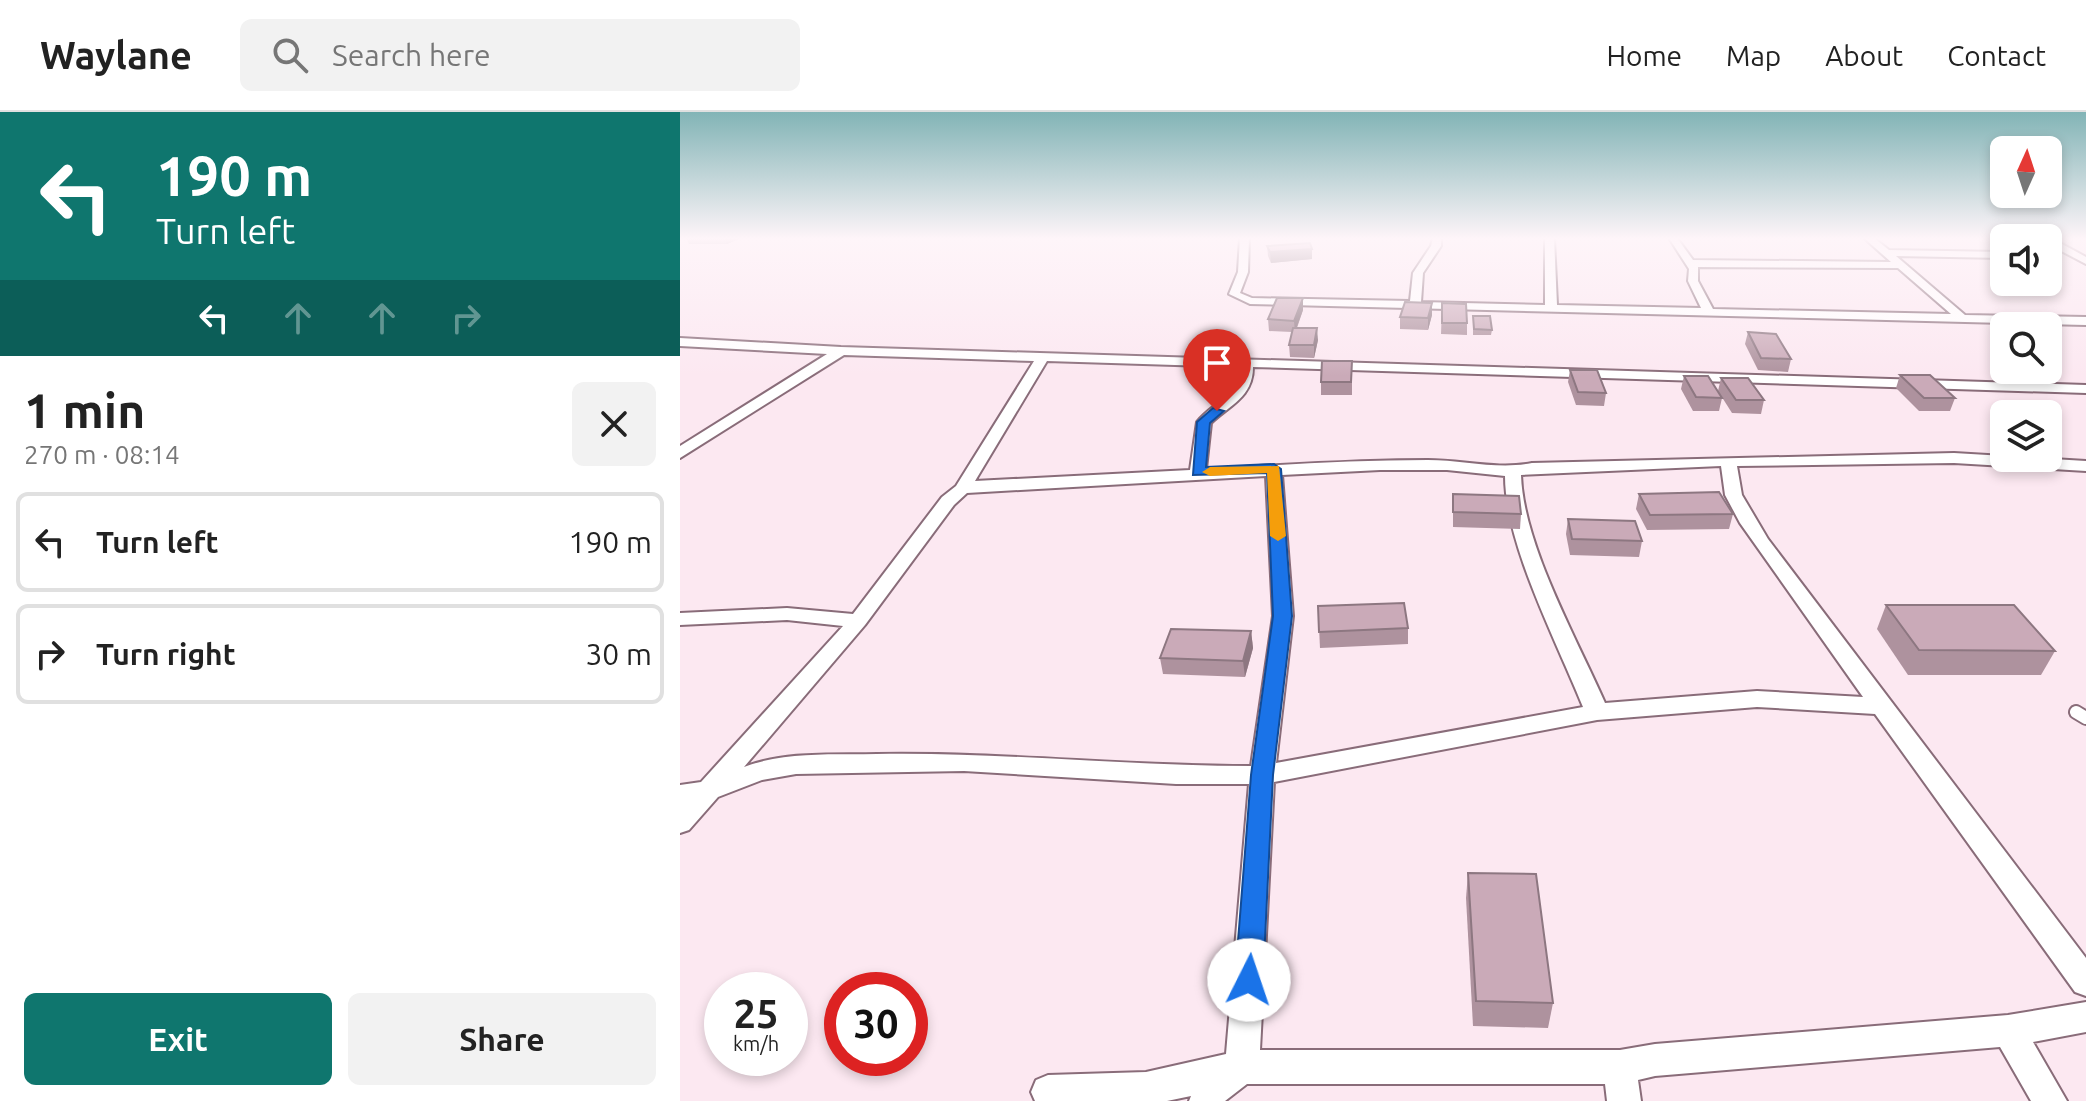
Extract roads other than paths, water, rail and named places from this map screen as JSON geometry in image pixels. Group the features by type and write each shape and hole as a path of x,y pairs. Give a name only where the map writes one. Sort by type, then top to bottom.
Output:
{"street":[{"path":"1238,284 1234,294 1250,301 2086,321"},
{"path":"1415,305 1417,284"},
{"path":"1551,284 1551,308"},
{"path":"1695,284 1709,312"},
{"path":"1924,284 1962,318"},
{"path":"680,342 1042,358 2086,389"},
{"path":"680,453 841,351"},
{"path":"680,823 858,621 939,511 962,489 1042,358"},
{"path":"1198,472 1204,422 1242,392 1247,380 1246,364"},
{"path":"962,489 986,484 1198,472 1447,465 1513,472 1532,468 1729,461 1954,458 2086,466"},
{"path":"1729,461 1732,499 1880,706 2086,982"},
{"path":"1206,1101 1209,1092 1242,1067 1262,775 1283,616 1274,469"},
{"path":"1513,472 1516,500 1531,553 1597,712"},
{"path":"680,619 787,614 858,621"},
{"path":"680,795 709,790 759,771 796,765 964,762 1176,775 1262,775 1597,712 1757,699 1880,706"},
{"path":"1048,1092 1146,1089 1242,1067 1620,1067 1655,1060 2008,1031 2086,1017"},
{"path":"2008,1031 2050,1101"},
{"path":"1620,1067 1624,1101"}]}
